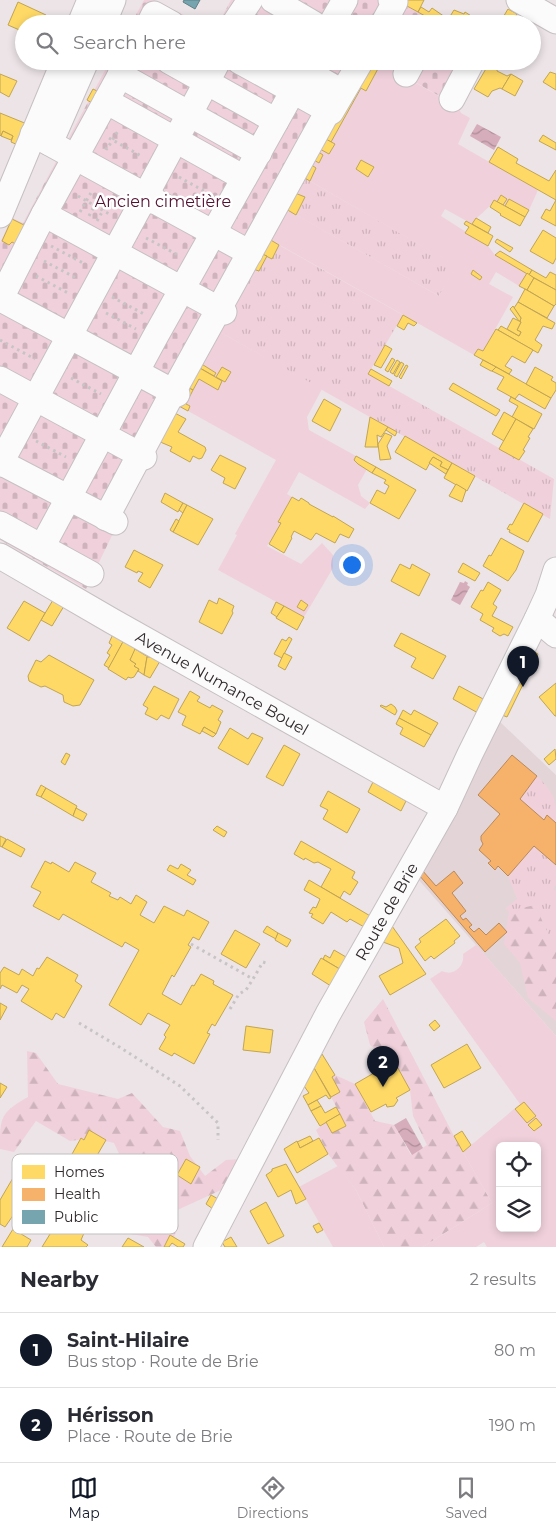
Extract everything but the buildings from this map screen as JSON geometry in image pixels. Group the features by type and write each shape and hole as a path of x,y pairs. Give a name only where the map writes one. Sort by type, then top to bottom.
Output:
{"street":[{"path":"85,11 113,0"},
{"path":"336,15 345,0"},
{"path":"388,15 395,2 391,0"},
{"path":"519,0 556,21"},
{"path":"248,12 264,15"},
{"path":"42,138 61,70"},
{"path":"0,215 81,70"},
{"path":"123,70 44,214 0,300 175,393"},
{"path":"127,70 189,114 258,152"},
{"path":"42,547 136,372 303,70"},
{"path":"309,70 350,78"},
{"path":"309,70 350,78"},
{"path":"452,99 467,70"},
{"path":"276,121 212,72 145,195 120,221 114,252 0,462 110,520 141,456 222,311 250,253 350,78"},
{"path":"106,101 244,178"},
{"path":"42,138 76,157 108,182 145,195 250,253"},
{"path":"44,214 222,311"},
{"path":"0,380 141,456"},
{"path":"0,524 91,574"},
{"name":"Avenue Numance Bouel","path":"0,556 120,626 445,808"},
{"name":"Route de Brie","path":"206,1247 328,1014 445,808 537,619 548,595 556,570"},
{"path":"537,619 556,635"}],"path":[{"path":"77,219 86,201 108,182"},
{"path":"85,223 108,182"},
{"path":"93,228 103,210 108,182"},
{"path":"78,196 196,264"},
{"path":"0,340 119,404"},
{"path":"17,432 85,467"},
{"path":"191,944 253,980"},
{"path":"230,1010 239,994 246,990 253,980 263,962 266,963"},
{"path":"80,1023 180,1086 218,1123 218,1140"}],"shaded area":[{"path":"499,721 556,775 556,1036 417,878"}],"green space":[{"path":"144,0 155,0 184,15 136,15"},
{"path":"231,0 396,0 423,15 223,15"},
{"name":"Ancien cimetière","path":"105,70 361,70 158,441 86,589 0,540 0,243 12,218 23,223"},
{"path":"377,70 393,70 458,107 461,113 470,118 458,144 538,190 529,210 509,199 505,206 503,205 507,199 501,195 497,202 494,200 472,224 445,209 441,216 488,246 495,255 527,273 519,286 496,272 489,284 513,297 483,351 478,349 474,355 269,239 286,209 439,296 456,266 310,181 316,168 310,164 312,159 319,163 323,155 317,151 331,142 361,88 366,91","holes":["362,160 374,167 368,177 356,169"]},
{"path":"394,70 477,70 458,107"},
{"path":"303,177 457,266 439,296 296,215 305,197 295,193"},
{"path":"279,245 403,315 368,374 554,479 550,519 218,331 253,269 259,271 267,256 272,258"},
{"path":"218,331 322,389 307,417 309,430 356,456 367,469 358,485 361,496 370,503 365,509 299,472 287,494 292,497 278,521 281,523 267,546 301,564 322,543 333,555 333,568 304,617 218,570 237,535 235,534 276,460 188,411 190,406 186,404 199,379 217,389 222,381 225,382 231,372 222,367 216,377 214,376 216,373 200,363"},
{"path":"537,776 551,792 556,808 556,823 547,815 544,820 520,799"},
{"path":"534,846 556,865 556,885 553,889 556,891 556,951 535,905 509,911 505,909 517,899 508,876"},
{"path":"535,905 556,951 556,1021 528,998 520,963 504,944 509,911"},
{"path":"476,945 556,1036 556,1247 487,1247 484,1242 476,1247 423,1247 492,1203 463,1152 520,1104 430,979 442,971 451,973 458,969 463,954"},
{"path":"383,999 454,1136 492,1203 423,1247 384,1247 356,1190 328,1154 316,1130 326,1122 332,1133 346,1125 331,1097 340,1092 332,1077 335,1075 355,1084 375,1121 394,1125 411,1155 427,1145 413,1116 410,1090 394,1061 389,1060 370,1045 364,1022"},
{"path":"27,1051 36,1053 58,1084 118,1099 132,1093 163,1127 180,1131 190,1156 205,1176 226,1160 240,1159 232,1185 178,1210 178,1154 119,1154 114,1143 93,1138 70,1141 36,1121 14,1152 0,1149 0,1130 4,1117 12,1107 28,1097"},
{"path":"338,1166 356,1190 384,1247 333,1247 299,1187"},
{"path":"131,1234 175,1234 169,1247 156,1247 148,1237"}],"water":[{"path":"477,124 501,137 494,150 470,136"},
{"path":"465,581 470,587 460,605 451,600 460,582 464,583"},
{"path":"406,1118 423,1148 412,1155 394,1125"}],"place":[{"name":"Saint-Hilaire","path":"523,687"},
{"name":"Hérisson","path":"383,1087"}]}
